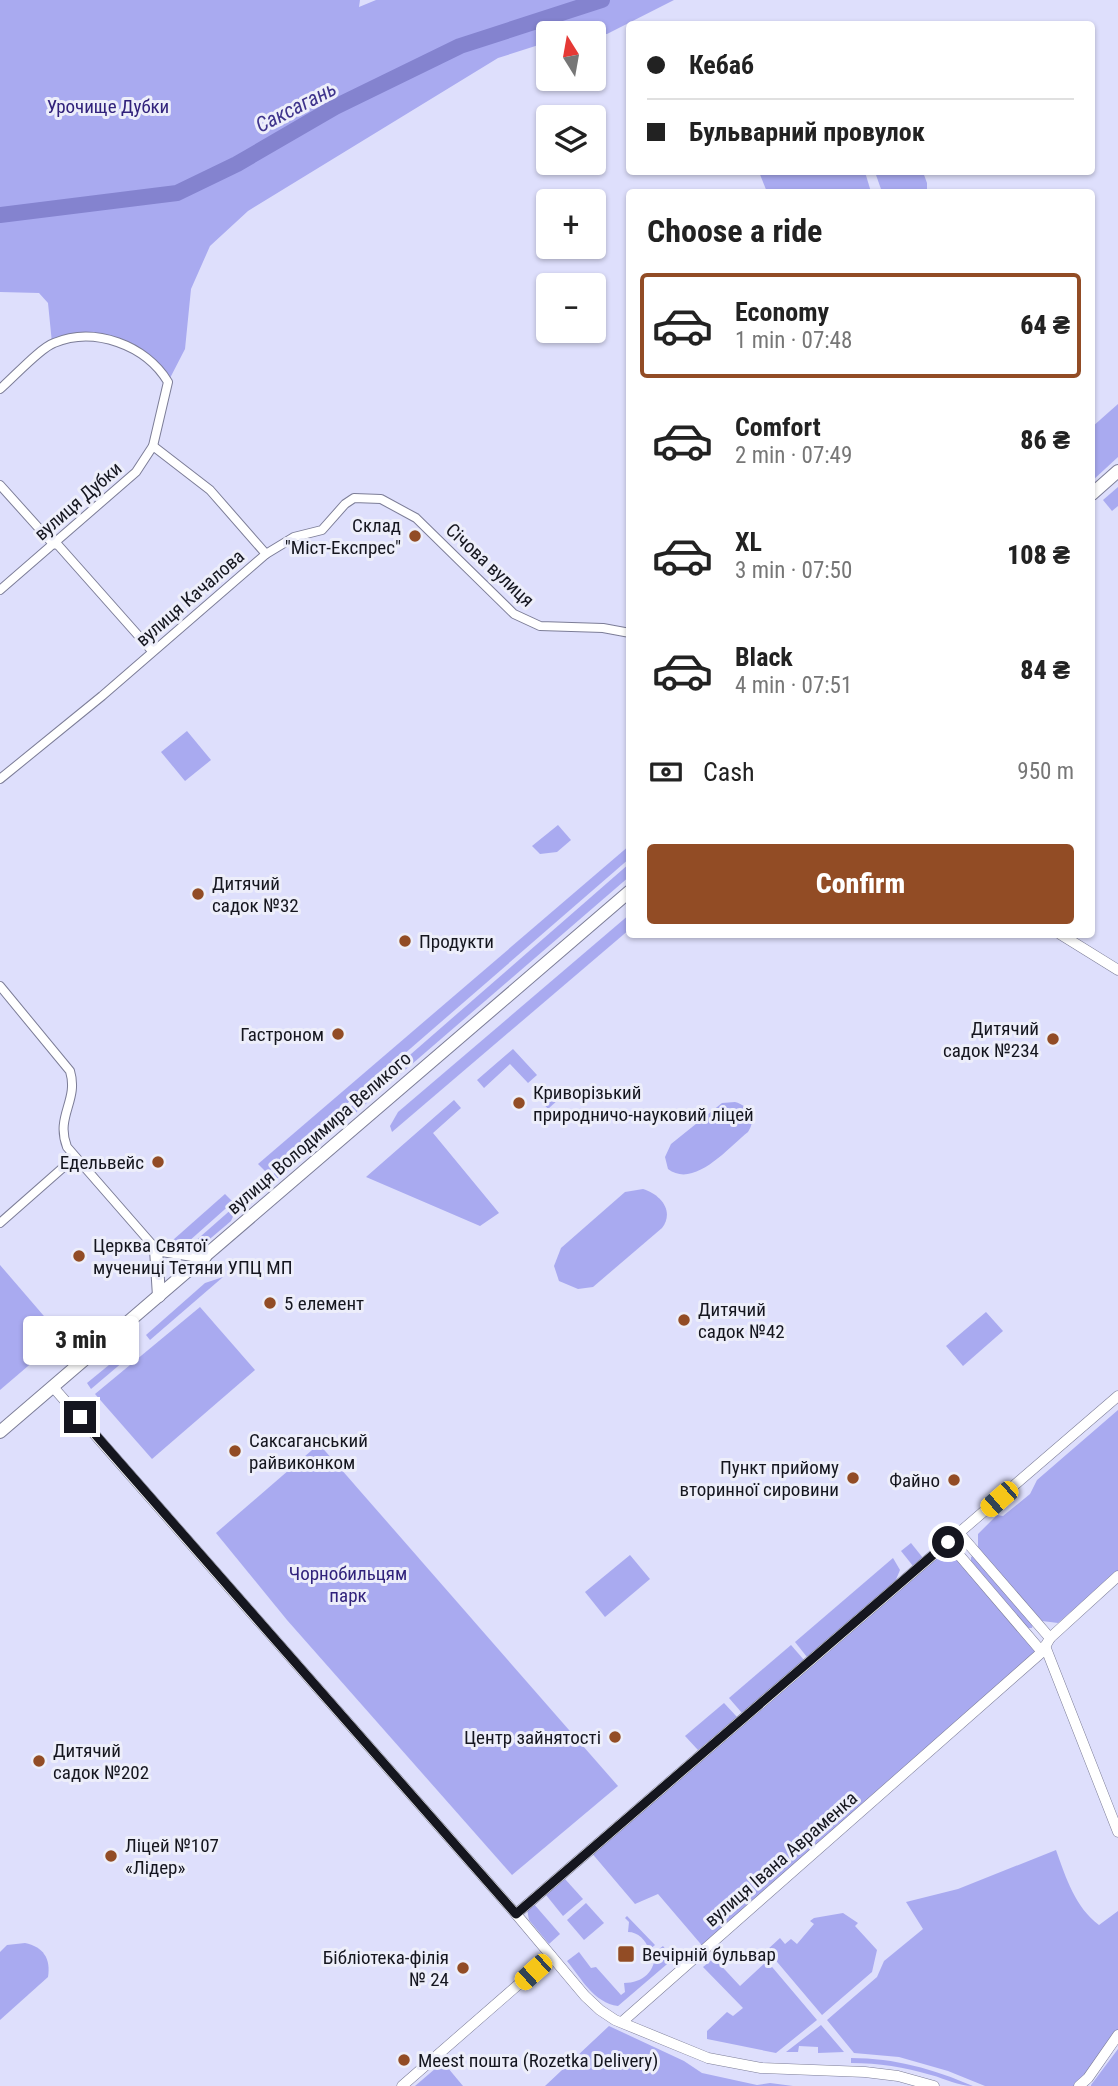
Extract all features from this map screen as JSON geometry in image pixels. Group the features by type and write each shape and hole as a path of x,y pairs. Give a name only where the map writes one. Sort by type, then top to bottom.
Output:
{"main road":[{"path":"1095,491 1118,471"},
{"name":"вулиця Володимира Великого","path":"0,1432 626,894"},
{"path":"159,1296 156,1248 205,1257"}],"street":[{"name":"вулиця Дубки","path":"0,389 52,343 94,337 114,341 138,352 162,372 168,382 153,446 136,472 0,590"},
{"path":"153,446 211,491 266,554"},
{"path":"0,485 53,544 58,545 152,652"},
{"name":"вулиця Качалова","path":"0,779 266,554 294,537 323,530 345,504 354,498 381,499 416,518"},
{"name":"Січова вулиця","path":"416,518 514,614 526,621 540,626 603,628 626,632"},
{"path":"1066,938 1118,970"},
{"path":"0,986 70,1071 73,1091 62,1126 67,1147 156,1248"},
{"path":"0,1223 75,1157"},
{"path":"53,1387 600,2010 708,2058 740,2065 898,2076 934,2086"},
{"path":"516,1914 1118,1396"},
{"path":"958,1533 1046,1645 1118,1832"},
{"path":"948,1542 1046,1645"},
{"name":"вулиця Івана Авраменка","path":"622,2022 1046,1645 1118,1576"},
{"path":"402,2086 551,1956"},
{"path":"1079,2086 1088,2078 1118,2035"}],"green space":[{"name":"Урочище Дубки","path":"0,0 360,0 359,7 376,0 674,0 633,21 626,21 626,24 607,34 606,21 536,21 536,46 498,58 248,211 210,246 191,289 185,349 168,382 149,360 107,339 52,343 48,303 39,293 0,292"},
{"path":"760,175 866,175 870,189 766,189"},
{"path":"876,175 924,175 927,183 927,189 881,189"},
{"path":"1118,404 1118,457 1095,478 1095,424"},
{"path":"1118,487 1118,506 1112,511 1103,500"},
{"path":"187,731 211,760 185,781 161,752"},
{"path":"558,825 571,840 557,852 540,854 532,846"},
{"path":"626,848 626,861 267,1173 258,1164"},
{"path":"626,866 626,879 281,1177 272,1180 270,1177"},
{"path":"626,917 626,932 392,1132 390,1126 398,1112"},
{"path":"513,1049 537,1075 528,1083 510,1064 484,1088 477,1080"},
{"path":"548,1086 559,1099 548,1109 537,1096"},
{"path":"454,1100 461,1108 433,1133 499,1213 480,1226 366,1177"},
{"path":"735,1102 745,1107 752,1118 748,1132 721,1156 699,1170 678,1174 668,1169 665,1157 671,1144 722,1103"},
{"path":"643,1189 664,1204 667,1215 662,1228 593,1287 578,1289 559,1281 554,1266 561,1248 625,1192"},
{"path":"225,1194 233,1202 179,1250 172,1247 173,1240"},
{"path":"234,1207 236,1210 231,1221 198,1249 184,1251"},
{"path":"0,1265 62,1337 0,1390"},
{"path":"223,1277 150,1340 146,1335 205,1283"},
{"path":"200,1307 255,1370 152,1459 95,1394"},
{"path":"986,1312 1003,1331 963,1366 946,1346"},
{"path":"126,1351 130,1356 91,1389 87,1383"},
{"path":"1118,1410 1118,1571 1058,1623 1042,1621 982,1554 978,1547 978,1534 997,1515 1003,1516 1030,1494 1037,1480"},
{"name":"Чорнобильцям парк","path":"319,1444 618,1786 512,1875 287,1620 216,1533"},
{"path":"948,1542 1042,1652 705,1949 658,1894 635,1904 590,1851"},
{"path":"911,1543 923,1558 913,1566 901,1551"},
{"path":"630,1555 650,1579 605,1617 585,1592"},
{"path":"973,1556 1033,1624 1032,1628 1028,1628 971,1561"},
{"path":"893,1558 900,1570 895,1582 807,1657 795,1642"},
{"path":"791,1645 804,1660 742,1713 729,1698"},
{"path":"724,1703 737,1717 698,1750 685,1736"},
{"path":"1056,1850 1072,1891 1091,1918 1099,1925 1118,1911 1118,2030 1106,2050 1076,2086 985,2086 948,2071 899,2057 854,2053 827,2020 877,1977 884,1961 923,1929 906,1902 958,1889"},
{"path":"565,1879 583,1899 563,1916 546,1895"},
{"path":"533,1903 560,1934 549,1944 529,1920 527,1909"},
{"path":"586,1903 604,1923 584,1940 567,1920"},
{"path":"843,1913 858,1923 855,1926 877,1950 872,1972 822,2015 767,1950 780,1938 785,1944 791,1939 797,1944 814,1924 810,1921 814,1918"},
{"path":"627,1916 655,1945 649,1950 641,1937 628,1932 629,1922 625,1918"},
{"path":"25,1943 37,1947 44,1954 48,1964 48,1977 0,2020 0,1952 7,1945"},
{"path":"663,1946 673,1959 618,2006 595,1995 567,1961 579,1952 591,1968 596,1967 621,1995 625,1992 624,1983 637,1981 647,1975 653,1965 655,1952"},
{"path":"714,1958 740,1986 767,1961 817,2020 776,2053 707,2039 707,2031 727,2012 733,2016 743,2008 703,1967"},
{"path":"821,2025 844,2052 818,2053 818,2047 799,2046 798,2052 786,2052"},
{"path":"609,2026 684,2061 702,2073 757,2085 770,2083 793,2086 545,2086"},
{"path":"1118,2049 1118,2086 1091,2086 1091,2085"},
{"path":"851,2058 914,2066 973,2086 901,2068 851,2063"},
{"path":"443,2062 463,2086 415,2086"}],"waterway":[{"name":"Саксагань","path":"0,215 177,193 237,164 335,107 460,46 602,0"}],"place":[{"name":"Склад \"Міст-Експрес\"","path":"415,536"},
{"name":"Дитячий садок №32","path":"198,894"},
{"name":"Продукти","path":"405,941"},
{"name":"Гастроном","path":"338,1034"},
{"name":"Дитячий садок №234","path":"1053,1039"},
{"name":"Криворізький природничо-науковий ліцей","path":"519,1103"},
{"name":"Едельвейс","path":"158,1162"},
{"name":"Церква Святої мучениці Тетяни УПЦ МП","path":"79,1256"},
{"name":"5 елемент","path":"270,1303"},
{"name":"Дитячий садок №42","path":"684,1320"},
{"name":"Саксаганський райвиконком","path":"235,1451"},
{"name":"Пункт прийому вторинної сировини","path":"853,1478"},
{"name":"Файно","path":"954,1480"},
{"name":"Центр зайнятості","path":"615,1737"},
{"name":"Дитячий садок №202","path":"39,1761"},
{"name":"Ліцей №107 «Лідер»","path":"111,1856"},
{"name":"Вечірній бульвар","path":"626,1954"},
{"name":"Бібліотека-філія № 24","path":"463,1968"},
{"name":"Meest пошта (Rozetka Delivery)","path":"404,2060"}],"route":[{"path":"80,1417 516,1914 948,1542"}]}
